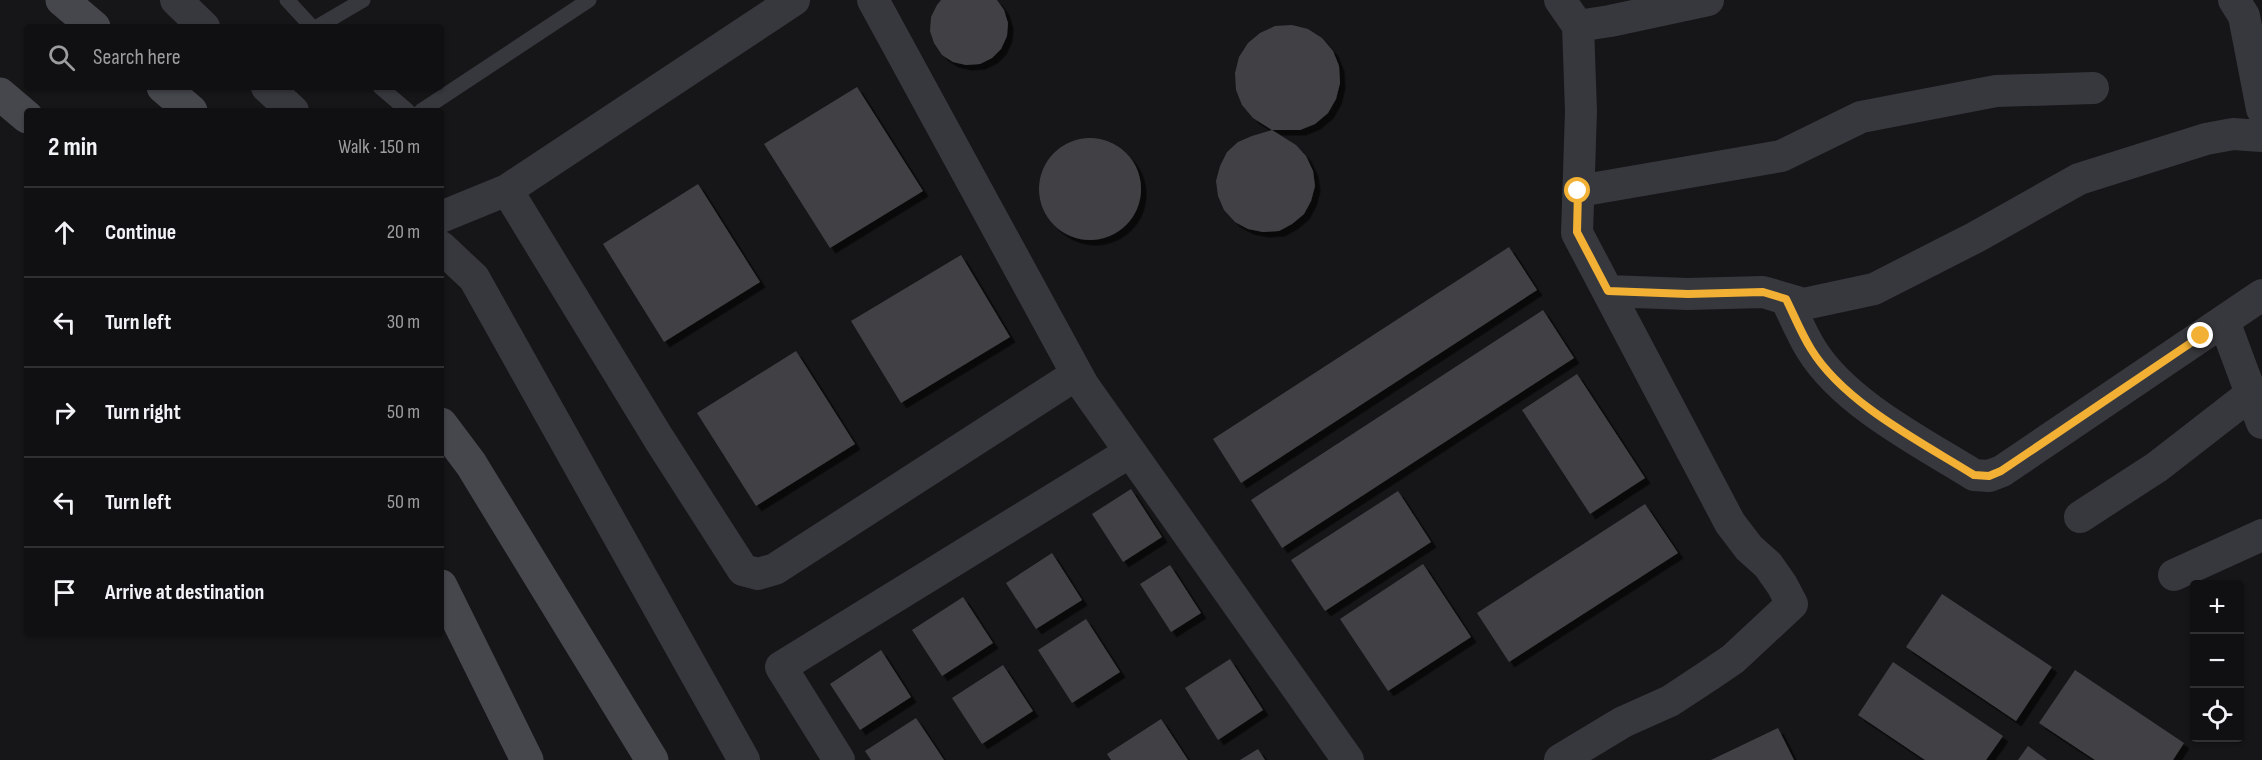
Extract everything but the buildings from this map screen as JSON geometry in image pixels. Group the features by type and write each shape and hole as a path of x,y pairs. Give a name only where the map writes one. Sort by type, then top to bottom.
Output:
{"street":[{"path":"62,0 90,24"},
{"path":"176,0 201,24"},
{"path":"444,216 507,190 794,0"},
{"path":"873,0 1077,374 1348,760"},
{"path":"1560,0 1578,26 1581,111 1577,232 1730,523 1749,548 1768,565 1792,604 1733,659 1708,676 1670,701 1623,722 1560,760"},
{"path":"1578,26 1708,0"},
{"path":"2234,0 2244,16 2262,109"},
{"path":"1578,191 1781,156 1861,117 1996,91 2094,88"},
{"path":"166,90 188,108"},
{"path":"270,90 290,108"},
{"path":"0,94 24,114"},
{"path":"1608,291 1688,294 1763,292 1804,304 1874,289 1976,237 2079,179 2206,139 2233,135 2262,136"},
{"path":"507,190 659,439 743,570 758,574 774,569 1077,374"},
{"path":"444,251 474,278 744,760"},
{"path":"1786,299 1811,350 1833,376 1868,408 1974,475 1989,476 2001,471 2262,296"},
{"path":"2224,321 2262,423"},
{"path":"2080,517 2157,467 2251,394"},
{"path":"444,428 471,464 652,760"},
{"path":"839,760 781,667 1130,452"},
{"path":"2174,575 2262,535"},
{"path":"444,592 527,760"}],"lane":[{"path":"287,0 295,11 310,24"},
{"path":"319,24 363,0"},
{"path":"426,108 589,0"},
{"path":"384,90 404,108"}],"route":[{"path":"1578,191 1577,232 1608,291 1688,294 1763,292 1786,299 1811,350 1833,376 1868,408 1974,475 1989,476 2001,471 2201,336"}]}
